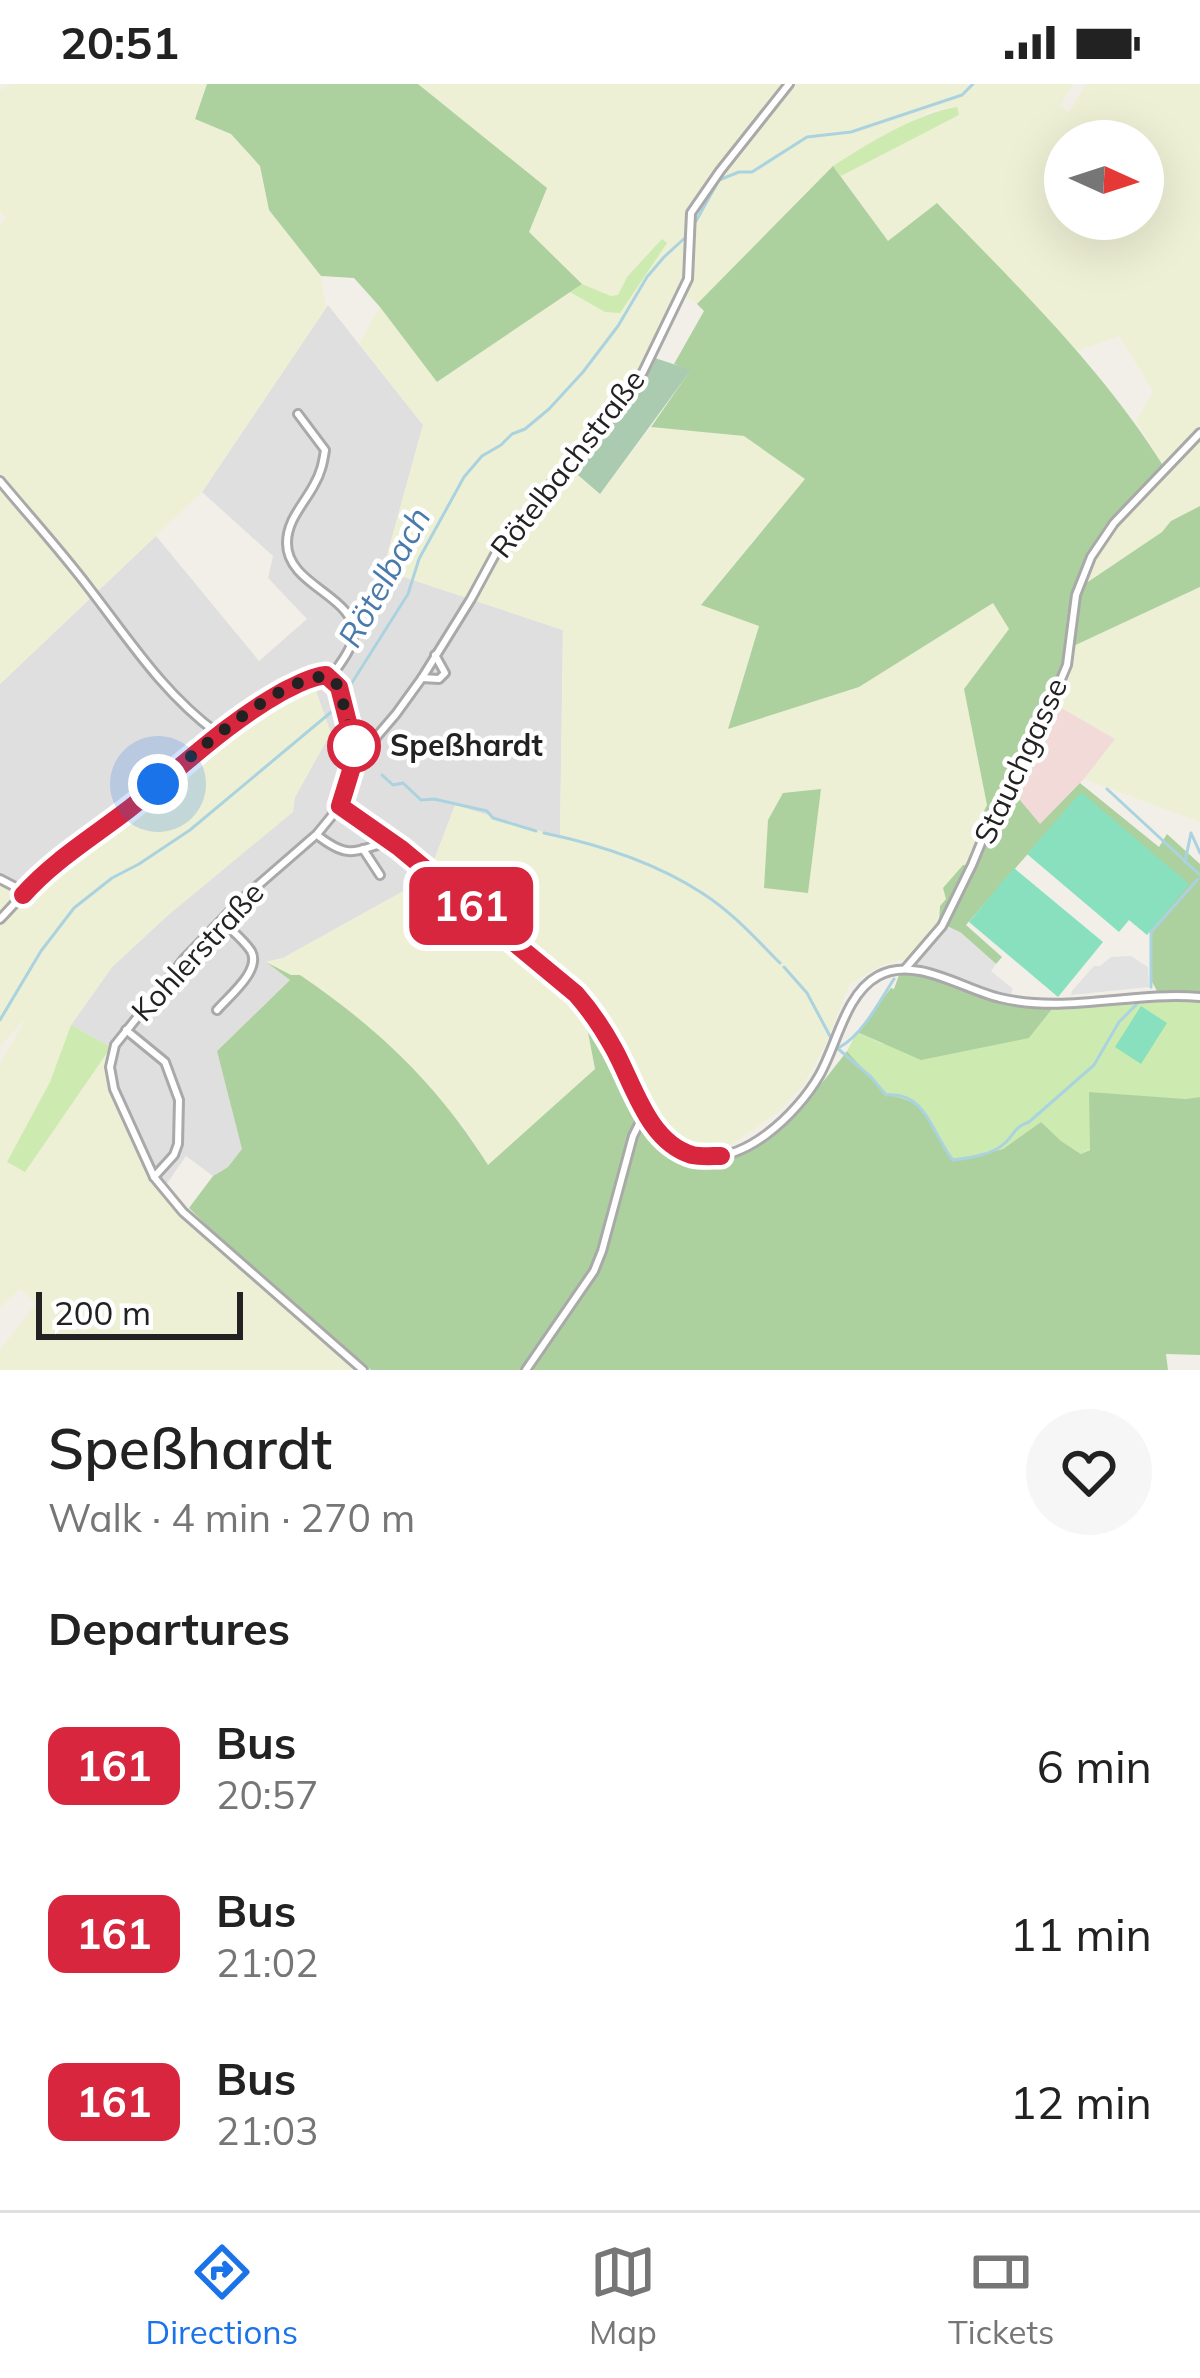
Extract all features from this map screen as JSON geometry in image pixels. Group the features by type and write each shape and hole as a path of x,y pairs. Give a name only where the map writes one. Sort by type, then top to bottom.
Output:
{"street":[{"name":"Rötelbachstraße","path":"356,754 366,749 422,678 497,549 622,405 688,279 692,213 789,84"},
{"path":"298,414 325,450 322,470 289,530 289,559 342,606 352,623 347,653 331,677"},
{"name":"Stauchgasse","path":"905,969 942,926 994,809 1017,776 1062,677 1076,595 1091,557 1114,523 1200,433"},
{"path":"0,481 170,693 217,734"},
{"name":"Rötelbachstraße","path":"422,678 439,679 445,674 435,655"},
{"path":"0,919 39,878 217,734 299,683 316,676 331,677"},
{"path":"331,677 341,692 356,754 340,806 391,841 576,994 596,1018 657,1130 693,1155 721,1156 749,1144 803,1100 854,998 878,976 905,969 997,998 1038,1004 1200,997"},
{"name":"Kohlerstraße","path":"340,806 169,976 115,1046 110,1066 114,1089 154,1177 183,1212 363,1370"},
{"path":"316,834 347,853 391,841"},
{"path":"363,849 380,875"},
{"path":"0,879 24,894"},
{"path":"217,1010 254,961 222,921"},
{"path":"126,1030 165,1062 179,1100 178,1144 154,1177"},
{"path":"526,1370 594,1271 633,1136 645,1112"}],"shaded area":[{"path":"328,305 423,425 383,570 563,630 560,838 455,806 427,878 283,958 266,962 290,980 217,1051 243,1148 228,1167 213,1176 186,1156 161,1192 145,1170 108,1082 111,1047 71,1025 112,967 295,797 330,733 314,685 234,718 140,802 24,883 0,877 0,684 156,536 259,661 307,619 268,578 273,556 202,492"},
{"path":"1053,703 1116,739 1040,824 1001,805"},
{"path":"945,926 960,932 996,964 991,971 1013,989 1010,996 911,967"},
{"path":"1131,956 1148,967 1149,987 1071,995 1094,966 1111,957"}],"green space":[{"path":"12,84 207,84 195,119 231,134 260,166 269,210 321,276 326,308 202,492 0,684 0,227 5,217 0,211 0,90"},
{"path":"207,84 418,84 547,188 529,232 582,284 437,382 354,278 321,276 269,210 260,166 231,134 195,119"},
{"path":"418,84 1074,84 1060,106 1069,112 1086,84 1200,84 1200,506 1171,521 1075,591 1089,556 1164,467 1136,421 1153,391 1119,336 1078,351 938,203 888,242 841,176 959,115 956,107 931,111 834,166 697,304 680,294 625,394 567,464 600,494 651,427 744,436 805,479 701,604 759,626 728,727 859,687 992,602 1010,629 964,689 993,822 975,865 940,906 939,922 909,958 880,966 850,984 803,1086 777,1113 734,1143 708,1150 685,1144 661,1123 605,1015 577,984 433,863 455,805 560,837 563,630 383,570 423,425 359,343 380,307 438,382 570,292 605,312 620,313 667,243 662,239 627,277 619,295 611,296 582,284 528,232 546,188"},
{"path":"957,107 959,115 841,176 833,166 909,123"},
{"path":"833,166 888,241 937,203 1086,362 1164,467 1089,556 1076,590 1162,532 1171,521 1200,506 1200,587 1067,649 997,803 1019,799 1040,824 1080,783 1159,847 1167,834 1200,864 1200,993 1157,991 1150,978 1151,929 1188,884 1081,793 966,925 1002,957 996,964 961,933 939,922 940,906 946,899 943,888 963,865 975,865 993,823 981,817 987,805 964,689 1009,629 993,603 859,687 728,729 759,626 701,605 805,479 744,436 651,427 690,371 674,364 704,311 697,304"},
{"path":"662,239 667,243 620,313 605,312 570,292 582,284 618,295 627,277"},
{"path":"655,358 691,370 600,494 571,469 627,406"},
{"path":"1200,587 1200,822 1084,779 1115,739 1053,703 1067,649"},
{"path":"314,685 331,733 295,797 293,812 112,967 71,1025 25,1171 111,1047 108,1082 145,1170 161,1192 183,1220 359,1370 0,1370 0,1350 36,1303 20,1289 0,1308 0,1064 26,1018 0,1047 0,877 24,883 140,802 234,718"},
{"path":"821,789 808,893 764,888 768,820 783,793"},
{"path":"1081,792 1189,884 1147,935 1129,920 1119,932 1027,854"},
{"path":"1014,868 1103,942 1058,997 969,922"},
{"path":"427,878 583,1006 595,1069 488,1166 463,1125 291,975 266,962 283,958"},
{"path":"266,962 300,975 380,1037 427,1083 488,1165 595,1069 583,1006 614,1052 652,1126 673,1144 698,1156 724,1157 771,1134 847,1051 886,1095 922,1110 953,1160 1003,1149 1041,1122 1081,1154 1090,1150 1089,1092 1200,1097 1200,1355 1166,1354 1168,1370 371,1370 189,1208 242,1149 217,1051 290,980"},
{"path":"900,972 996,1000 1053,1008 1029,1038 921,1060 857,1032 894,989"},
{"path":"1154,998 1200,1000 1200,1097 1185,1099 1081,1154 1040,1123 1003,1149 953,1160 919,1110 886,1095 847,1051 857,1032 883,1044 1029,1038 1053,1008"},
{"path":"1141,1006 1167,1023 1141,1064 1115,1047"},
{"path":"71,1025 111,1047 25,1172 7,1162 50,1082"}],"waterway":[{"name":"Rötelbach","path":"696,221 719,180 752,172 807,137 851,132 962,95 973,84"},
{"name":"Rötelbach","path":"0,1020 41,951 74,908 112,878 190,830 336,708 408,594 419,559 464,477 482,456 549,409 618,326 647,277 687,236"},
{"path":"382,775 393,785 403,783 421,800 487,811 493,818 536,831"},
{"path":"1107,789 1199,874"},
{"path":"544,833 626,856 684,882 723,908 780,963"},
{"path":"1185,862 1191,833 1200,853"},
{"path":"1151,987 1151,932 1198,879"},
{"path":"784,967 807,993 831,1038"},
{"path":"840,1047 863,1026 894,979"},
{"path":"836,1047 886,1095 900,1096 920,1107 953,1160 987,1153 1005,1143 1094,1065 1119,1022 1137,1004"}],"bus line":[{"name":"161","path":"23,895 217,734 299,683 326,675 339,687 356,754 340,806 400,848 576,994 596,1018 645,1112 670,1142 693,1155 721,1156"}],"place":[{"name":"Speßhardt","path":"354,746"}],"route":[{"path":"158,784 254,708 316,676 336,681 354,746"}]}
